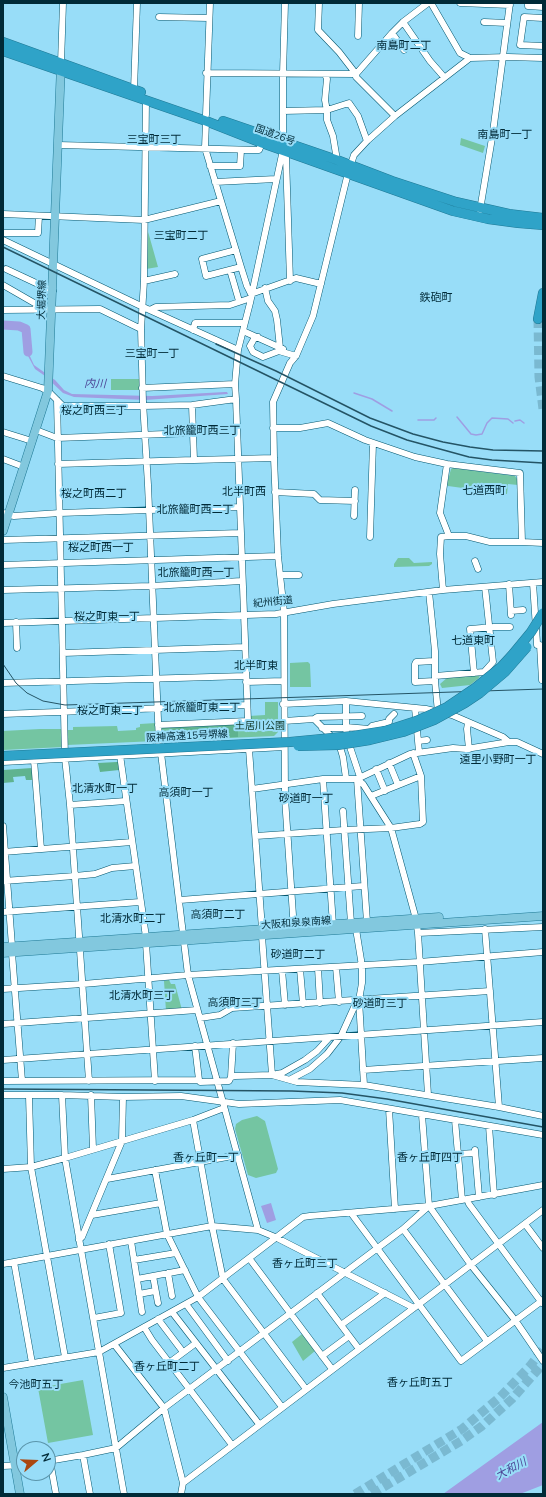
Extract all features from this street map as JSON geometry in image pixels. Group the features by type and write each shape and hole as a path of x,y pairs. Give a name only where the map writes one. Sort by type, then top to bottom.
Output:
{"highway":[{"name":"国道26号","path":"3,42 61,67 146,100 206,118 262,143 283,146 338,160 349,169"},
{"name":"国道26号","path":"3,51 61,67 134,90 206,118 349,169 453,211 509,214 543,218"},
{"name":"国道26号","path":"480,213 518,223 543,225"},
{"path":"538,319 543,293"},
{"name":"阪神高速15号堺線","path":"3,755 290,742 353,736 385,731 432,714 452,704 475,688 512,655 543,613"},
{"name":"阪神高速15号堺線","path":"3,761 317,746 354,743 387,737 419,727 465,703 504,672 516,660 543,624"}],"main road":[{"name":"大堀堺線","path":"3,531 6,514 24,467 49,388 61,67"},
{"name":"大阪和泉泉南線","path":"3,953 12,950 354,926 367,922 417,925 543,911"},
{"name":"大阪和泉泉南線","path":"294,931 333,925 417,925 543,916"},
{"name":"大阪和泉泉南線","path":"3,947 12,950"},
{"path":"3,1397 20,1494"}],"street":[{"path":"61,67 63,3"},
{"path":"134,90 138,3"},
{"path":"210,3 206,73 205,148 251,296"},
{"path":"158,725 248,721 236,400 234,384 238,350 283,146 285,3"},
{"path":"318,3 318,30 339,52 356,74 356,77 395,116"},
{"path":"358,36 359,3"},
{"path":"206,73 356,74 392,32 428,3"},
{"path":"431,3 460,53 470,58 543,58"},
{"path":"460,3 510,4 493,132 480,213"},
{"path":"528,3 528,6 543,7"},
{"path":"159,16 180,15 209,18"},
{"path":"543,18 524,17 520,45 543,46"},
{"path":"403,22 430,61 444,77"},
{"path":"484,22 507,23"},
{"path":"392,32 404,50"},
{"path":"294,931 286,834 284,784 284,612 278,556 273,402 290,363 296,356 313,316 349,169 354,155 395,116 470,58"},
{"path":"325,74 327,79 325,100 327,120 333,136 338,160"},
{"path":"146,100 144,281 141,329 142,391 160,750 180,900 188,975 258,1230"},
{"path":"283,111 327,110 349,103 358,116 367,141"},
{"path":"58,145 259,150 262,143"},
{"path":"283,146 286,157 290,280"},
{"path":"210,166 240,166 241,150"},
{"path":"215,182 276,179"},
{"path":"3,214 144,220 221,201"},
{"path":"3,233 38,233 39,216"},
{"path":"3,240 53,265 238,350"},
{"path":"236,250 202,259 206,276 241,267"},
{"path":"6,268 53,291"},
{"path":"230,270 239,301"},
{"path":"144,281 174,274"},
{"path":"150,310 156,307 230,305 266,288 296,278 321,284"},
{"path":"3,285 36,304 37,310"},
{"path":"266,288 268,300 275,311 280,348"},
{"path":"3,310 100,309 141,329"},
{"path":"193,330 195,323 244,323"},
{"path":"243,331 296,356"},
{"path":"258,337 254,339 250,346 253,352 263,357 279,351 296,356"},
{"path":"269,342 271,353"},
{"path":"3,376 42,388 49,388 63,406 143,404 192,405 236,400"},
{"path":"142,391 234,384"},
{"path":"57,400 65,755 70,805 89,1081"},
{"path":"192,405 194,460"},
{"path":"273,428 300,428 328,423 373,442 415,457 447,464 520,474 522,542"},
{"path":"36,430 57,438 193,433"},
{"path":"3,432 32,441"},
{"path":"370,537 373,442"},
{"path":"58,464 274,458"},
{"path":"3,459 24,467"},
{"path":"447,464 440,514 449,536"},
{"path":"354,516 355,490"},
{"path":"275,492 314,494 320,500 354,502"},
{"path":"6,514 240,507"},
{"path":"3,540 241,532"},
{"path":"443,590 440,554 441,536 466,536 490,542 543,543"},
{"path":"3,565 278,556"},
{"path":"475,561 478,569"},
{"path":"280,575 299,575"},
{"path":"3,590 152,586 242,581"},
{"name":"紀州街道","path":"3,622 276,614 333,604 443,590 543,582"},
{"path":"533,583 537,645 542,645 542,680"},
{"path":"509,584 511,613 523,610"},
{"path":"415,682 484,672 493,662 485,587"},
{"path":"429,592 435,652 434,661 438,712"},
{"path":"16,622 17,648"},
{"path":"474,673 470,629 510,627"},
{"path":"63,653 245,647"},
{"path":"414,690 414,664 416,662 434,661"},
{"path":"3,683 156,679 246,679 284,681"},
{"path":"283,704 346,702 415,708 452,715 503,737 509,742"},
{"path":"346,702 347,738 359,778 363,886 367,922"},
{"path":"3,714 247,705"},
{"path":"256,836 391,828 423,822 421,776 416,753 418,741 415,708"},
{"path":"322,728 369,728 389,722 389,719 394,714"},
{"path":"284,721 314,719 317,717 362,716"},
{"path":"314,719 337,742 342,752 346,778"},
{"path":"468,723 467,729 469,749"},
{"path":"418,741 426,740"},
{"path":"252,789 323,779 359,778 389,763 416,753 453,748 469,749 517,742 543,754"},
{"path":"3,755 120,755 160,750 249,749 284,744"},
{"path":"3,761 34,760 65,755 284,744"},
{"path":"249,749 256,836 258,894 272,1075"},
{"path":"342,752 353,754"},
{"path":"120,755 146,940 155,1080"},
{"path":"34,760 41,849"},
{"path":"389,763 398,785"},
{"path":"376,769 385,791"},
{"path":"371,796 421,776"},
{"path":"359,778 391,828 417,925 428,1095"},
{"path":"323,779 333,925"},
{"path":"70,805 126,801"},
{"path":"291,1079 310,1069 328,1054 341,1036 358,1000 362,983 362,966 348,887 343,811"},
{"path":"3,826 6,912 12,950 22,1081"},
{"path":"4,852 132,842"},
{"path":"5,881 95,874 112,868 135,866"},
{"path":"180,900 363,886"},
{"path":"6,912 140,902"},
{"path":"417,925 486,929 543,927"},
{"path":"486,929 499,1107"},
{"path":"3,988 83,984 188,975 362,966 543,952"},
{"path":"336,967 338,1002"},
{"path":"318,968 320,1003"},
{"path":"300,969 303,1004"},
{"path":"282,970 285,1005"},
{"path":"200,1018 220,1015 232,1008 267,1007 490,991"},
{"path":"358,1000 362,1035 364,1085"},
{"path":"3,1024 197,1010"},
{"path":"3,1060 543,1022"},
{"path":"231,1077 272,1075 282,1073 305,1060 317,1051 329,1038"},
{"path":"3,1081 229,1081 231,1077 233,1043"},
{"path":"195,1046 198,1080"},
{"path":"363,1070 543,1058"},
{"path":"272,1075 291,1079 297,1082 364,1085 499,1107 543,1116"},
{"path":"3,1095 91,1095 123,1097 181,1096 223,1105 340,1100 389,1110 543,1135"},
{"path":"62,1095 65,1158 124,1494"},
{"path":"91,1095 93,1149"},
{"path":"29,1096 31,1167 65,1357"},
{"path":"79,1240 82,1237 92,1215 122,1141 123,1097"},
{"path":"3,1169 31,1167 65,1158 193,1120 223,1105"},
{"path":"389,1110 395,1209"},
{"path":"422,1115 429,1206 471,1265 515,1320 543,1361"},
{"path":"193,1120 223,1279 306,1389"},
{"path":"351,1213 377,1248 416,1306 461,1361 515,1320 542,1302 465,1200 458,1154 455,1120"},
{"path":"489,1126 494,1194"},
{"path":"458,1154 475,1152 479,1197"},
{"path":"107,1179 238,1155"},
{"path":"155,1170 167,1234 198,1296 282,1407"},
{"path":"3,1368 99,1352 186,1304 223,1279 275,1237 303,1217 429,1206 543,1184"},
{"path":"92,1215 161,1203"},
{"path":"56,1460 116,1448 164,1408 344,1272 404,1229 429,1206"},
{"path":"183,1483 543,1210"},
{"path":"525,1224 543,1248"},
{"path":"3,1264 212,1226 258,1230 275,1237 385,1293 416,1306"},
{"path":"404,1229 444,1285 487,1341"},
{"path":"131,1241 142,1312"},
{"path":"94,1318 121,1313 109,1244"},
{"path":"134,1260 176,1253"},
{"path":"249,1258 332,1369"},
{"path":"14,1262 32,1363"},
{"path":"137,1279 185,1270"},
{"path":"168,1273 172,1296"},
{"path":"153,1276 158,1304"},
{"path":"139,1294 155,1291"},
{"path":"317,1293 359,1349"},
{"path":"341,1325 385,1293"},
{"path":"186,1304 228,1361"},
{"path":"172,1312 259,1424"},
{"path":"158,1319 183,1352"},
{"path":"144,1327 152,1340 232,1445"},
{"path":"322,1356 349,1336"},
{"path":"170,1363 196,1342"},
{"path":"114,1344 164,1408 183,1483 181,1494"},
{"path":"83,1455 90,1494"},
{"path":"3,1466 15,1465"},
{"path":"53,1481 56,1494"}],"green space":[{"path":"461,138 485,146 483,153 460,145"},
{"path":"147,228 158,267 146,269"},
{"path":"111,379 139,379 140,390 111,390"},
{"path":"453,468 515,476 518,485 508,484 507,494 448,486 447,484 451,469"},
{"path":"398,558 409,558 414,563 432,562 432,564 429,566 394,567 394,564"},
{"path":"308,662 310,664 311,687 290,687 290,663"},
{"path":"480,675 479,678 470,685 442,688 440,684 448,677"},
{"name":"土居川公園","path":"265,702 278,702 278,732 274,736 161,741 160,727 249,723 249,716 265,715"},
{"path":"156,723 156,741 67,745 67,730 73,730 73,727 117,726 118,731 136,730 136,728 140,727 140,724"},
{"path":"238,724 238,737 161,740 161,737 172,736 171,729 161,729 161,727"},
{"path":"63,729 63,747 3,750 3,731"},
{"path":"118,762 119,770 100,772 98,763"},
{"path":"32,768 34,780 26,780 25,776 13,777 14,782 3,783 3,770"},
{"path":"169,980 171,984 175,984 182,1010 166,1011 164,981"},
{"path":"257,1116 265,1121 278,1169 276,1173 256,1178 248,1175 235,1129 236,1124 242,1120"},
{"path":"302,1334 315,1351 303,1361 292,1342"},
{"path":"83,1380 93,1435 56,1442 48,1441 38,1388"}],"water":[{"path":"26,341 28,341 29,354 34,365 55,380 64,390 72,394 152,396 227,392 228,394 145,400 74,397 63,393 35,369 28,356"},
{"path":"271,1203 276,1220 267,1223 261,1206"},
{"name":"大和川","path":"543,1422 543,1485 520,1494 443,1494"}],"waterway":[{"name":"内川","path":"3,325 19,326 26,329 28,352"},
{"path":"354,393 372,399 392,411"},
{"path":"457,417 471,434 476,435 482,434 487,423 492,418 508,419 513,423"},
{"path":"418,420 434,420 436,418"},
{"path":"515,421 520,420 524,423"}],"tunnel":[{"path":"538,319 539,377 543,409"},
{"path":"355,1494 462,1429 500,1397 530,1366 543,1349"},
{"path":"372,1494 461,1441 482,1426 512,1399 543,1364"}],"tram line":[{"path":"3,664 16,683 27,693 43,701 65,705 543,689"}],"railway":[{"path":"3,247 371,426 407,440 469,457 543,463"},
{"path":"216,344 276,371 370,418 413,434 470,447 493,450 543,451"},
{"path":"3,1089 292,1091 342,1093 387,1099 543,1127"}],"district":[{"name":"南島町二丁","path":"404,46"},
{"name":"南島町一丁","path":"505,135"},
{"name":"三宝町三丁","path":"154,140"},
{"name":"三宝町二丁","path":"181,236"},
{"name":"鉄砲町","path":"436,298"},
{"name":"三宝町一丁","path":"152,354"},
{"name":"桜之町西三丁","path":"94,411"},
{"name":"北旅籠町西三丁","path":"202,431"},
{"name":"七道西町","path":"484,491"},
{"name":"北半町西","path":"244,492"},
{"name":"桜之町西二丁","path":"94,494"},
{"name":"北旅籠町西二丁","path":"195,510"},
{"name":"桜之町西一丁","path":"101,548"},
{"name":"北旅籠町西一丁","path":"196,573"},
{"name":"桜之町東一丁","path":"107,617"},
{"name":"七道東町","path":"473,641"},
{"name":"北半町東","path":"256,666"},
{"name":"北旅籠町東二丁","path":"202,708"},
{"name":"桜之町東二丁","path":"110,711"},
{"name":"遠里小野町一丁","path":"498,760"},
{"name":"北清水町一丁","path":"105,789"},
{"name":"高須町一丁","path":"186,793"},
{"name":"砂道町一丁","path":"306,799"},
{"name":"高須町二丁","path":"218,915"},
{"name":"北清水町二丁","path":"133,919"},
{"name":"砂道町二丁","path":"298,955"},
{"name":"北清水町三丁","path":"142,996"},
{"name":"高須町三丁","path":"235,1003"},
{"name":"砂道町三丁","path":"380,1004"},
{"name":"香ヶ丘町一丁","path":"206,1158"},
{"name":"香ヶ丘町四丁","path":"430,1158"},
{"name":"香ヶ丘町三丁","path":"305,1264"},
{"name":"香ヶ丘町二丁","path":"167,1367"},
{"name":"香ヶ丘町五丁","path":"420,1383"},
{"name":"今池町五丁","path":"36,1385"}]}
